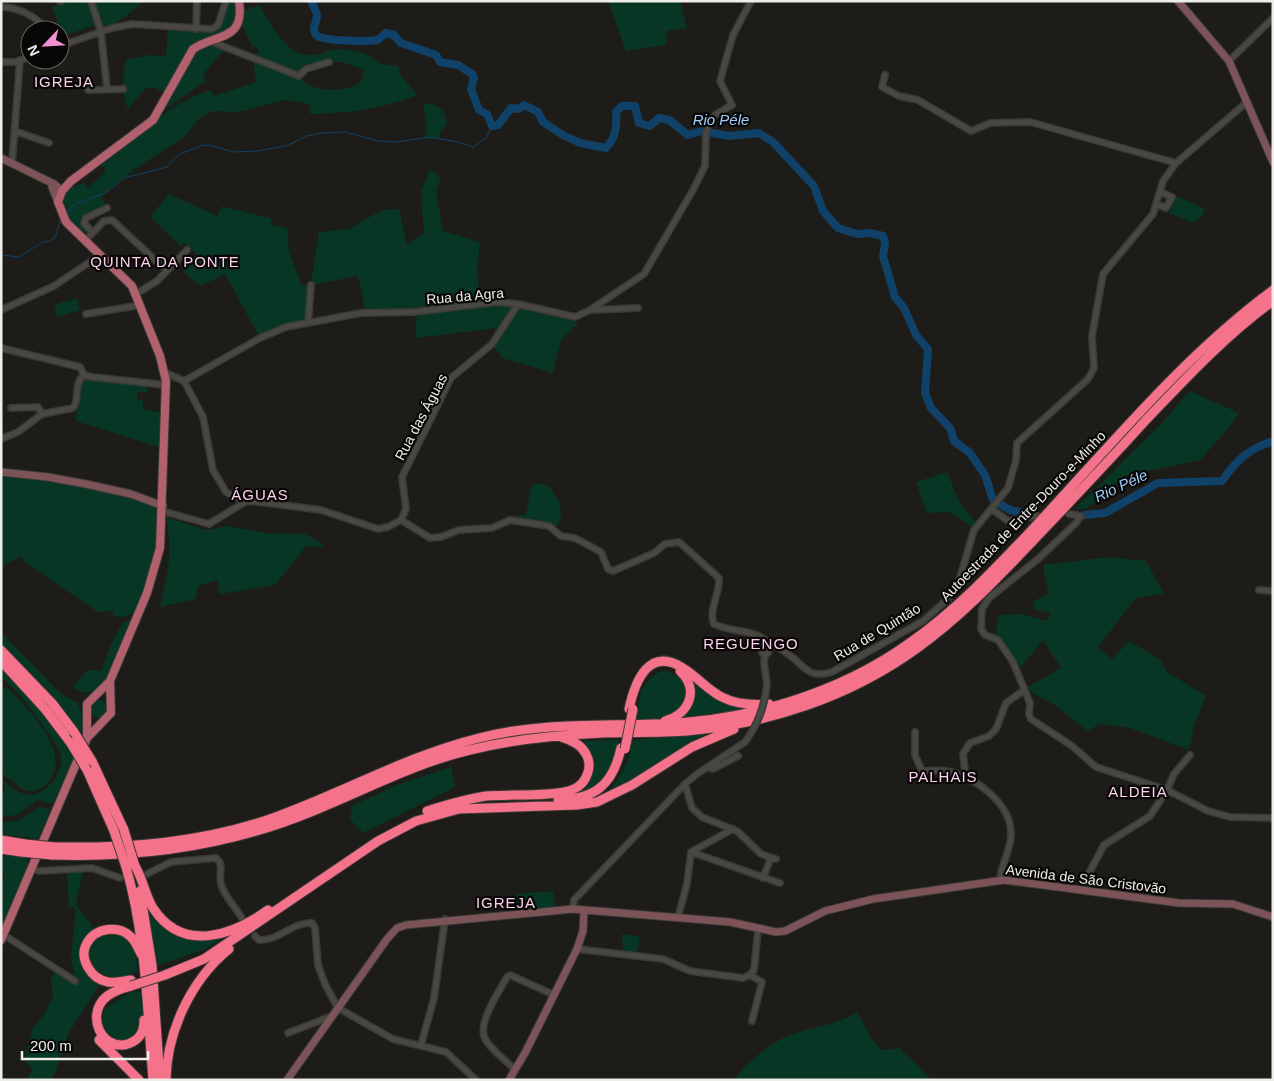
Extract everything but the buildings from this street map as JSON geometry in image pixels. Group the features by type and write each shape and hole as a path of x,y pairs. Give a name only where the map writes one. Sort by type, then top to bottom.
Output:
{"highway":[{"name":"Autoestrada de Entre-Douro-e-Minho","path":"54,851 187,841 224,833 309,804 399,764 480,737 515,730 563,726 653,724 710,720 752,713 840,682 872,667 937,623 982,582 1211,340 1273,290"},
{"name":"Autoestrada de Entre-Douro-e-Minho","path":"1,849 23,848 94,856 144,854 226,841 312,812 402,772 444,756 500,743 556,736 682,731 755,721 790,712 843,690 912,652 942,630 988,588 1217,346 1273,301"},
{"path":"1,650 46,697 74,732 92,761 119,831 130,866 150,947 160,1080"},
{"path":"1,661 46,709 70,742 119,831"},
{"path":"551,806 577,802 599,795 618,774 639,676 649,666 662,662 678,665 712,691 733,702 782,703"},
{"path":"631,709 637,688 646,673 665,666 681,672 690,686 689,703 680,714 653,724"},
{"path":"139,1080 98,1039 92,1019 93,1008 100,996 111,988 204,960 378,841 416,821 459,809 551,806 597,802 617,794 692,747 755,721"},
{"path":"165,972 201,956 388,828 426,811 462,800 562,792 575,789 586,777 589,762 587,755 576,743 556,736"},
{"path":"426,811 447,806 475,803 582,797 597,791 606,783 613,773 623,749"},
{"name":"Autoestrada de Entre-Douro-e-Minho","path":"1,840 23,848"},
{"path":"130,866 155,910 167,923 177,930 195,936 212,936 236,930 262,915"},
{"path":"130,866 144,958 153,1080"},
{"path":"166,1080 174,1033 189,998 210,966 257,925"},
{"path":"131,983 108,982 95,976 84,958 86,945 99,932 119,930 132,938 144,958"},
{"path":"131,983 110,994 101,1003 96,1020 102,1036 116,1045 124,1046 134,1042 142,1033 145,1011 148,1009"}],"main road":[{"path":"87,738 87,704 110,681 155,574 160,548 163,505 166,385 164,372 141,305 129,282 66,222 58,202 62,191 71,181 153,120 193,49 210,40 230,34 238,26 241,13 239,1"},
{"path":"2,938 87,738 101,721 111,713 110,681"},
{"path":"94,697 104,697 110,702"},
{"path":"88,714 94,720 101,721"}],"street":[{"path":"90,1 101,32 107,89"},
{"path":"196,29 197,1"},
{"path":"70,43 101,32 139,24 210,30 216,27 226,1"},
{"name":"Rua da Agra","path":"184,381 260,338 286,327 361,313 414,312 497,302 518,304 575,317 590,310 644,274 693,190 704,166 707,128 715,115 732,105 720,81 733,35 751,1"},
{"path":"1178,1 1229,61 1273,162"},
{"path":"1,7 22,11 37,20"},
{"path":"1229,61 1273,18"},
{"path":"210,40 299,76 306,69 330,62"},
{"path":"1,62 20,60 12,163"},
{"path":"885,75 882,87 892,94 918,100 971,131 990,123 1030,122 1176,163"},
{"path":"88,90 123,88"},
{"path":"1038,516 1025,517 1008,522 995,505 1008,488 1016,460 1017,443 1088,379 1094,368 1092,336 1103,274 1153,214 1163,181 1176,163 1247,102"},
{"path":"15,131 49,143"},
{"path":"1,158 62,191"},
{"path":"53,186 71,181"},
{"path":"53,186 58,202"},
{"path":"1157,204 1166,208 1172,197 1160,192"},
{"path":"93,233 84,223 86,218 107,208"},
{"path":"84,241 104,221 112,220 167,271"},
{"path":"89,261 94,249"},
{"path":"129,306 136,295 157,282 187,250"},
{"path":"1,310 54,286 100,255"},
{"path":"308,323 311,285"},
{"name":"Rua das Águas","path":"401,520 406,509 402,477 452,378 492,344 518,304"},
{"path":"86,314 141,305"},
{"path":"590,310 638,308"},
{"path":"1,348 33,354 80,367 84,374 100,379 166,385"},
{"path":"164,372 184,381 203,417 213,470 226,492 245,502 321,510 378,529 388,527 401,520"},
{"path":"1,439 18,432 42,414 73,408 75,405 77,382 84,374"},
{"path":"11,408 38,407 42,414"},
{"path":"1,472 48,477 150,500 209,524 245,502"},
{"name":"Rua de Quintão","path":"401,520 430,538 441,537 459,530 492,528 510,520 549,526 561,536 574,538 601,552 608,569 613,571 654,553 665,544 679,542 719,578 720,590 711,617 714,624 724,629 750,632 761,637 781,649 805,670 820,676 832,672 923,621 950,597 958,584 974,530 995,505"},
{"path":"1069,514 1080,516 1076,523 1038,560 990,598 982,609 982,629 985,635 998,640 1014,662 1030,703 1031,719 1072,746 1096,767 1167,790 1208,811 1230,817 1273,818"},
{"path":"1259,590 1273,591"},
{"path":"761,637 765,647 762,652 766,654"},
{"path":"766,654 781,649"},
{"path":"573,909 574,900 686,784 745,742 755,728 764,706 767,685 764,662 766,654"},
{"path":"966,778 963,754 970,743 989,736 996,729 1006,703 1024,690"},
{"path":"915,732 915,755 922,771 946,771 966,778 984,788 1004,809 1010,824 1011,836 1000,880"},
{"path":"1080,890 1104,845 1150,816 1167,790 1174,774 1190,755"},
{"path":"709,767 713,769 738,756"},
{"path":"686,784 688,800 692,808 702,818 733,829 762,854 773,859 763,878"},
{"path":"691,852 733,829"},
{"path":"691,852 780,883"},
{"path":"678,917 687,884 691,852"},
{"path":"147,874 171,862 216,858 222,866 221,886 242,918"},
{"path":"32,869 39,871 92,868 120,878"},
{"name":"Avenida de São Cristovão","path":"287,1080 386,939 397,928 406,925 573,909 730,922 776,932 785,931 825,911 873,899 1000,880 1179,903 1233,904 1273,917"},
{"path":"509,1080 516,1070 577,949 583,931 584,910"},
{"path":"421,1045 434,998 445,920"},
{"path":"255,936 259,940 270,940 305,922 312,923 315,928 318,965 324,984 338,1008 393,1039 446,1052 476,1080"},
{"path":"577,949 663,959 690,971 743,978 750,975 754,970 758,929"},
{"path":"2,938 75,981"},
{"path":"516,1070 486,1041 483,1033 483,1024 494,1001 507,977 510,975 554,996"},
{"path":"750,975 762,982 752,1021"},
{"path":"288,1033 333,1016"}],"green space":[{"path":"68,1 87,1 95,25 70,34 70,20 57,20 52,7"},
{"path":"91,1 144,1 126,16 101,32"},
{"path":"226,1 239,1 238,26 193,49 168,94 155,88 146,88 128,109 123,85 126,60 149,55 166,56 168,26 216,27"},
{"path":"608,1 680,1 687,28 667,31 666,45 626,51"},
{"path":"260,5 280,38 295,51 313,55 335,49 360,52 372,57 381,64 399,67 400,75 418,95 378,107 338,113 310,114 310,106 306,103 285,100 238,112 214,111 201,117 183,138 136,168 101,196 106,206 80,220 87,231 84,235 72,224 63,205 68,188 85,183 88,188 106,171 100,163 152,122 180,104 211,90 214,96 256,82 253,58 254,54 259,53 257,46 253,47 242,25 243,11","holes":["329,62 342,62 364,70 359,83 352,87 336,90 318,88 303,81 299,76 306,69"]},
{"path":"212,42 227,47 203,74 206,81 165,109 164,107 183,70 195,54"},
{"path":"427,103 439,107 445,116 447,124 440,132 440,139 425,138 427,129 423,104"},
{"path":"430,169 441,177 436,191 443,231 480,242 477,267 480,304 414,312 366,313 358,276 311,285 319,232 349,229 382,210 399,209 407,245 424,233 421,192"},
{"path":"169,194 217,216 222,206 272,219 270,225 287,228 289,251 301,285 311,285 308,323 286,327 260,338 225,274 200,286 184,272 197,254 184,243 181,246 150,217"},
{"path":"1177,196 1205,209 1201,218 1193,223 1169,213"},
{"path":"77,298 80,310 57,317 54,305"},
{"path":"497,306 518,307 576,321 577,324 561,340 553,373 502,358 490,341 497,328 415,338 417,314"},
{"path":"83,379 147,385 147,393 138,392 137,400 143,401 143,409 155,412 163,410 162,448 76,421 79,384"},
{"path":"1190,391 1239,413 1232,424 1200,460 1124,476 1086,509 1075,509 1160,425"},
{"path":"947,472 959,501 976,523 972,527 949,512 927,513 916,482"},
{"path":"1,476 51,480 153,504 157,510 158,538 151,575 134,612 125,617 113,616 113,611 98,612 26,563 20,556 1,568"},
{"path":"537,483 549,486 558,501 561,517 555,528 546,523 515,519 514,516 525,515 531,487"},
{"path":"166,517 206,530 227,526 265,533 305,534 323,544 324,547 306,546 275,585 220,594 217,580 198,586 196,599 160,607 169,562"},
{"path":"1109,557 1146,561 1164,594 1136,598 1098,647 1112,659 1129,641 1161,660 1167,672 1206,696 1194,727 1189,750 1130,728 1100,724 1087,731 1055,705 1032,693 1028,687 1061,668 1043,640 1021,667 996,635 998,615 1022,614 1046,621 1051,613 1033,609 1034,601 1048,594 1043,565"},
{"path":"131,618 106,681 91,692 83,693 72,687 88,670 101,671 116,634 125,622"},
{"path":"1,632 61,694 78,703 85,724 83,735 51,696 1,644"},
{"path":"1,667 48,718 74,757 53,804 37,800 12,816 1,815 1,794 5,789 3,781 23,794 36,794 53,782 60,769 61,756 35,714 7,682 1,678"},
{"path":"662,671 676,675 685,685 687,692 684,705 669,716 636,719 642,690 649,679"},
{"path":"690,676 708,691 742,709 682,717 691,708 694,698 694,687"},
{"path":"6,687 35,718 51,744 55,757 55,769 49,781 35,791 22,789 3,776 1,689"},
{"path":"95,700 103,700 108,705 106,716 95,718 90,713 90,705"},
{"path":"712,734 602,797 614,785 622,771 629,756 633,740"},
{"path":"619,740 614,759 607,774 596,786 579,794 591,780 594,769 592,757 582,741"},
{"path":"451,767 455,787 363,833 350,819 352,806 394,786"},
{"path":"39,807 50,810 38,839 1,834 1,821 13,822 22,819"},
{"path":"1,855 25,856 28,860 28,869 6,923 1,927 1,886 5,874 1,873"},
{"path":"83,871 76,904 96,931 85,942 89,975 99,985 68,1034 55,1073 50,1080 26,1080 33,1069 24,1060 33,1027 44,1015 53,996 51,978 55,972 76,985 71,956 76,911 73,906 69,909 67,873"},
{"path":"553,891 555,907 517,910 516,894"},
{"path":"147,905 198,939 211,940 229,935 203,950 156,966"},
{"path":"116,932 131,943 138,972 107,978 95,971 89,959 89,952 94,940 100,935"},
{"path":"622,934 640,937 636,957 623,955"},
{"path":"141,991 143,1015 140,1028 128,1039 118,1042 113,1040 107,1036 100,1024 104,1010 129,993"},
{"path":"857,1012 872,1040 881,1050 900,1048 932,1080 734,1080 758,1055 781,1039 841,1020"}],"waterway":[{"name":"Rio Péle","path":"311,1 317,16 314,30 319,37 372,41 386,33 394,35 401,43 436,55 440,62 458,65 472,74 474,78 471,89 479,110 487,114 492,126 498,125 511,108 519,109 524,105 538,112 543,122 563,135 580,143 606,148 615,132 616,112 622,106 635,106 639,123 650,126 659,118 669,120 688,135 701,131 729,136 759,133 773,142 814,186 823,211 838,228 857,234 870,233 883,236 885,243 883,256 895,297 904,308 916,335 928,349 925,393 931,408 950,428 954,441 970,453 985,475 993,500 1010,510 1024,513"},
{"path":"67,213 76,202 85,202 90,198 104,194 124,178 167,167 178,155 200,146 208,145 234,152 257,151 286,146 307,136 321,133 345,132 378,141 396,142 430,137 473,147 486,138 492,126"},
{"path":"1,255 19,257 41,243 55,238 60,221"},
{"name":"Rio Péle","path":"1085,515 1105,513 1158,483 1222,481 1244,456 1273,441"}],"district":[{"name":"IGREJA","path":"64,82"},
{"name":"QUINTA DA PONTE","path":"165,262"},
{"name":"ÁGUAS","path":"260,495"},
{"name":"REGUENGO","path":"751,644"},
{"name":"PALHAIS","path":"943,777"},
{"name":"ALDEIA","path":"1138,792"},
{"name":"IGREJA","path":"506,903"}]}
